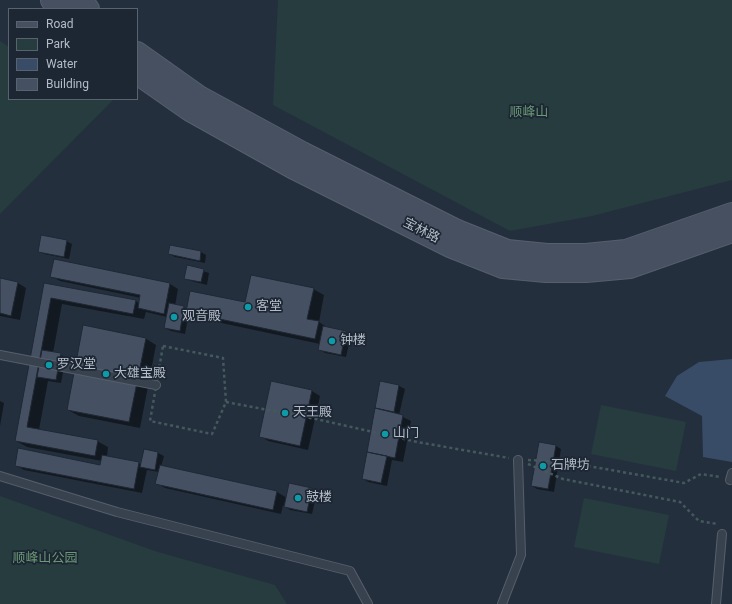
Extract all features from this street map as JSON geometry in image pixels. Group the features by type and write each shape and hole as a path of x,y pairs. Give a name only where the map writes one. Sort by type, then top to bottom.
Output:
{"main road":[{"path":"52,0 61,8"},
{"path":"80,0 87,8"},
{"path":"138,54 199,97 302,153 457,231 507,251 547,255 586,255 626,251 732,214"},
{"name":"宝林路","path":"138,74 190,110 294,168 450,246 503,267 546,271 586,271 630,267 732,231"}],"lane":[{"path":"0,355 156,385"},
{"path":"502,604 521,555 518,460"},
{"path":"0,476 117,512 350,571 368,604"},
{"path":"716,604 722,534"}],"path":[{"path":"150,421 212,434 226,402 223,358 163,346"},
{"path":"226,402 316,419 417,442 518,460 566,462 684,483 701,474 731,477"},
{"path":"518,460 563,480 680,502 699,521 725,526"}],"green space":[{"name":"顺峰山","path":"278,0 732,0 732,180 592,216 510,231 273,105"},
{"path":"0,41 8,46 8,100 113,100 0,214"},
{"path":"601,405 686,422 676,471 591,454"},
{"name":"顺峰山公园","path":"0,496 158,552 275,585 287,604 0,604"},
{"path":"584,498 669,515 659,564 574,547"}],"water":[{"path":"732,359 732,462 703,457 702,416 665,396 677,376 699,362"}],"building":[{"path":"41,235 67,240 64,257 38,252"},
{"path":"170,245 201,251 200,261 168,254"},
{"path":"54,259 170,283 164,314 138,308 140,295 50,277"},
{"path":"187,265 204,269 201,282 184,279"},
{"name":"客堂","path":"251,275 314,288 307,319 319,321 315,339 186,312 190,291 245,302"},
{"path":"0,278 18,282 11,316 0,313"},
{"path":"44,283 136,300 133,314 51,298 27,427 98,440 95,456 15,441"},
{"name":"观音殿","path":"169,303 184,306 180,331 164,328"},
{"name":"大雄宝殿","path":"83,325 146,338 129,422 67,410"},
{"name":"钟楼","path":"323,326 346,331 341,355 318,350"},
{"name":"罗汉堂","path":"42,350 61,353 56,380 37,377"},
{"name":"天王殿","path":"271,381 312,390 300,446 259,437"},
{"path":"380,381 399,385 394,412 375,408"},
{"name":"山门","path":"375,408 403,415 395,458 367,452"},
{"name":"石牌坊","path":"539,442 556,445 548,489 531,486"},
{"path":"18,448 100,465 102,455 139,462 134,489 15,466"},
{"path":"144,449 158,452 155,470 140,467"},
{"path":"367,452 387,456 381,483 362,479"},
{"path":"160,465 277,491 273,510 155,484"},
{"name":"鼓楼","path":"289,483 312,488 307,512 284,507"}],"place":[{"name":"客堂","path":"248,307"},
{"name":"观音殿","path":"174,317"},
{"name":"钟楼","path":"332,341"},
{"name":"罗汉堂","path":"49,365"},
{"name":"大雄宝殿","path":"106,374"},
{"name":"天王殿","path":"285,413"},
{"name":"山门","path":"385,434"},
{"name":"石牌坊","path":"543,466"},
{"name":"鼓楼","path":"298,498"}]}
